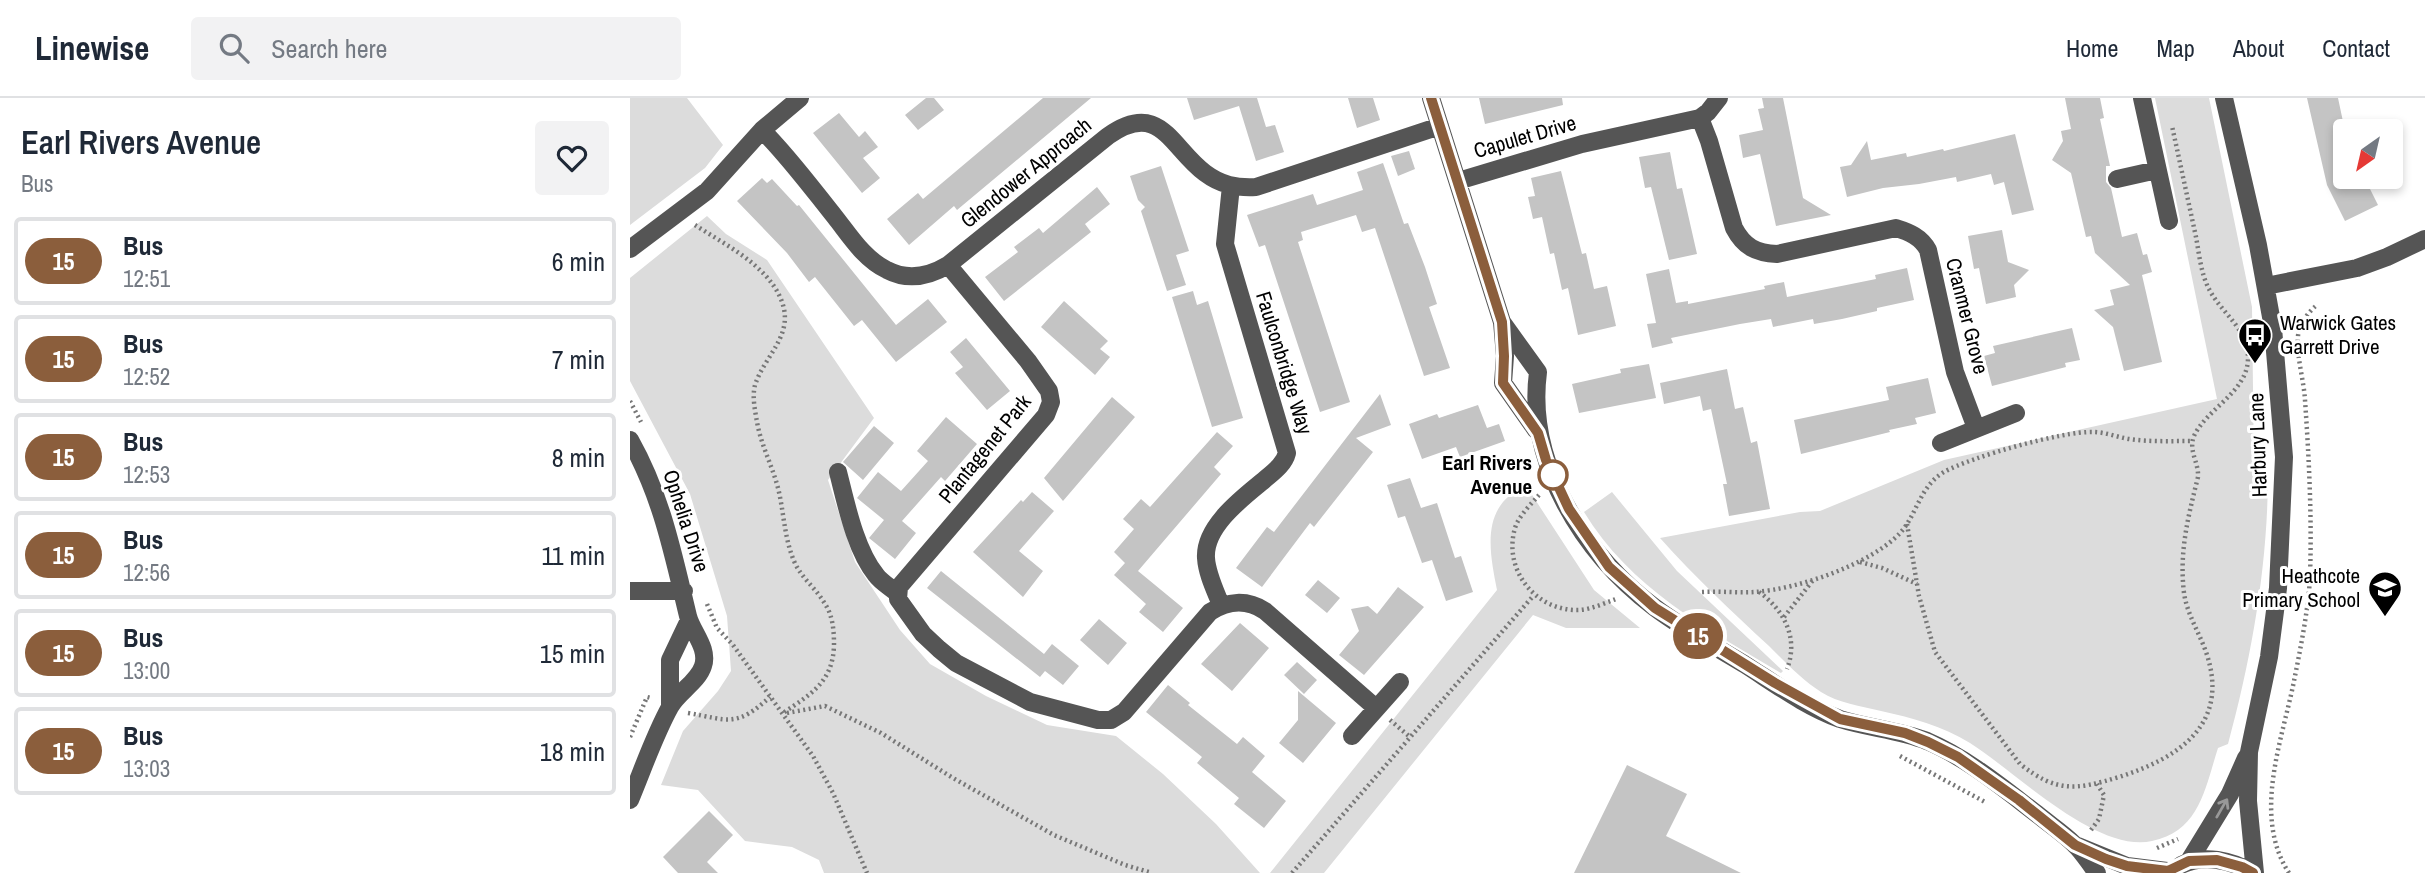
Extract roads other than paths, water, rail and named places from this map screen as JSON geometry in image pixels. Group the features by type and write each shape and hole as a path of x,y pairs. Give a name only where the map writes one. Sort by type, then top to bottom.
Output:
{"street":[{"path":"630,248 707,191 762,130 800,98"},
{"path":"1431,98 1502,322 1503,383 1538,433 1558,488 1582,530 1609,567 1655,608 1775,683 1840,719 1905,733 1958,757 2019,800 2127,866 2166,872 2189,861 2217,860 2254,873"},
{"path":"1700,118 1719,98"},
{"path":"2142,98 2169,221"},
{"name":"Harbury Lane","path":"2224,98 2266,286 2273,328 2284,457 2281,548 2269,657 2249,751 2248,801 2254,873"},
{"name":"Capulet Drive","path":"1458,181 1582,144 1700,118"},
{"name":"Cranmer Grove","path":"1700,118 1734,228 1739,239 1749,248 1761,253 1777,254 1896,228 1907,231 1924,243 1928,250 1955,372 1976,428"},
{"name":"Glendower Approach","path":"762,130 784,152 872,260 887,270 909,277 926,275 947,265 1108,136 1132,124 1141,123 1162,129 1204,172 1231,186"},
{"path":"1231,186 1256,187 1440,126"},
{"path":"2117,179 2157,170"},
{"name":"Faulconbridge Way","path":"1221,605 1206,558 1214,530 1241,500 1281,466 1287,453 1228,255 1226,234 1231,186"},
{"path":"2266,286 2320,276 2377,261 2425,239"},
{"name":"Plantagenet Park","path":"897,593 917,565 1046,415 1051,402 1049,391 1028,361 947,265"},
{"path":"1502,322 1538,372 1535,394 1538,433"},
{"path":"1941,443 2016,413"},
{"name":"Ophelia Drive","path":"630,440 659,501 684,591 689,620 704,653 705,663 701,672 682,689 679,709 630,800"},
{"path":"838,472 865,557 877,576 897,593 901,606 923,634 956,663 1030,702 1105,721 1118,717 1202,621 1221,605 1237,603 1257,606 1381,713"},
{"path":"630,591 684,591"},
{"name":"Ophelia Drive","path":"679,709 670,660 689,620"},
{"path":"1352,736 1381,713 1400,682"},
{"name":"Harbury Lane","path":"2189,861 2230,794 2249,751"},
{"path":"2082,839 2097,873"}],"place":[{"name":"Warwick Gates Garrett Drive","path":"2255,365"},
{"name":"Earl Rivers Avenue","path":"1553,475"},
{"name":"Heathcote Primary School","path":"2385,618"}]}
